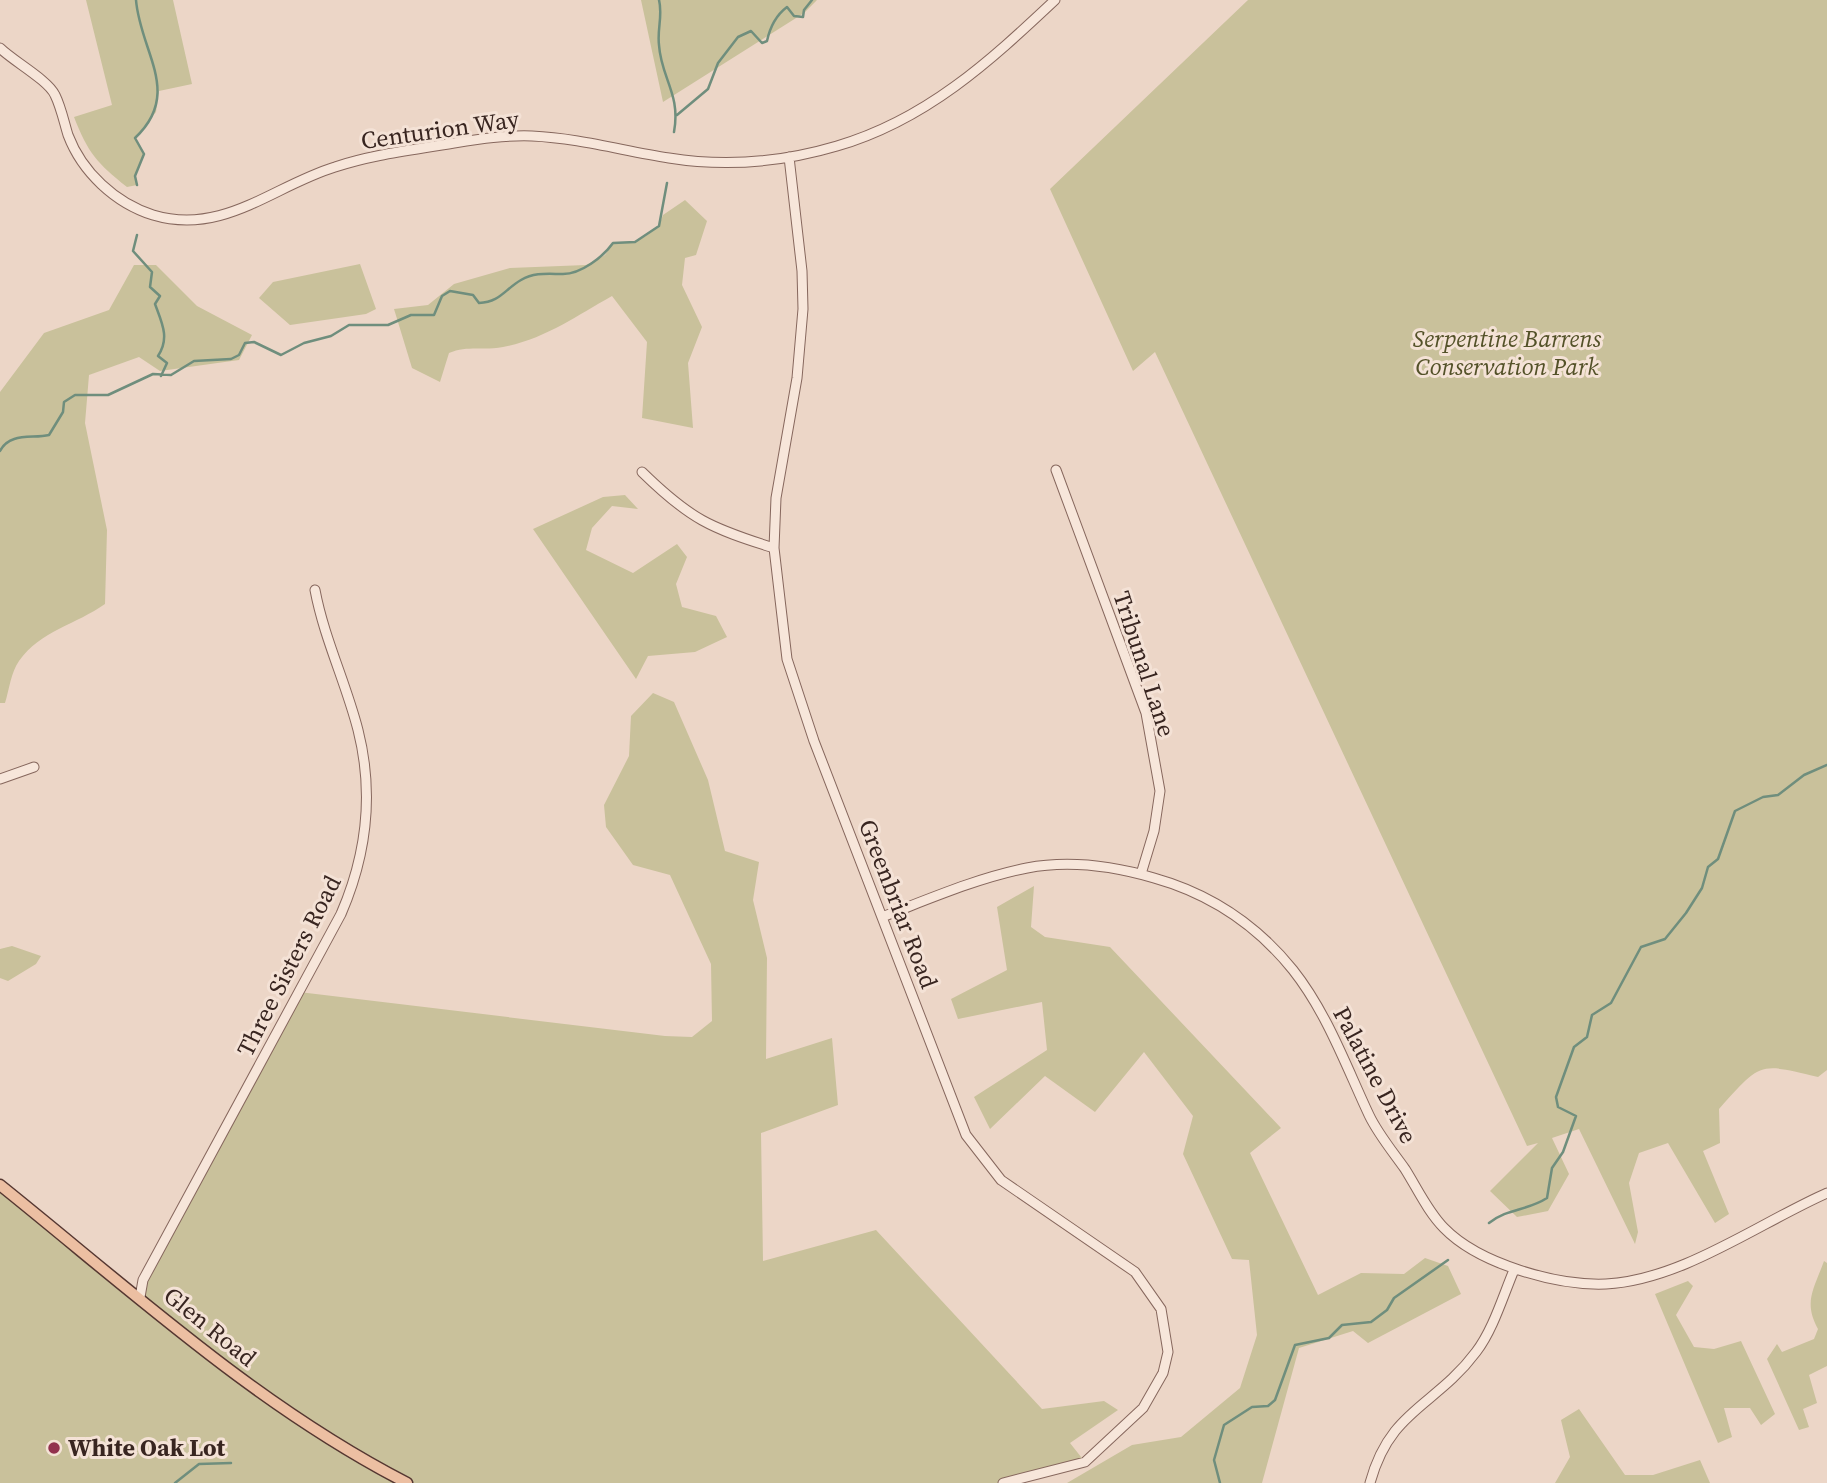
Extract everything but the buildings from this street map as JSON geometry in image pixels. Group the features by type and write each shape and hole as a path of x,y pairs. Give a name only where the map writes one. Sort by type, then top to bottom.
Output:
{"main road":[{"name":"Glen Road","path":"0,1185 274,1403 358,1458 407,1483"}],"street":[{"name":"Centurion Way","path":"0,48 54,92 69,137 90,173 120,199 167,218 198,220 228,215 335,167 487,138 560,138 695,161 737,162 789,157 859,139 934,103 986,65 1055,0"},
{"name":"Greenbriar Road","path":"789,157 802,271 803,309 797,379 776,498 774,548 788,659 814,741 966,1135 1001,1180 1135,1272 1161,1309 1168,1352 1163,1373 1143,1408 1084,1462 1003,1483"},
{"name":"Tribunal Lane","path":"1056,470 1146,713 1160,791 1154,831 1141,874"},
{"path":"642,472 676,505 713,529 774,548"},
{"name":"Three Sisters Road","path":"140,1297 143,1280 341,914 362,855 367,781 362,752 315,590"},
{"path":"0,779 34,766"},
{"name":"Palatine Drive","path":"883,917 953,890 1028,868 1100,865 1185,886 1221,905 1258,931 1294,971 1331,1030 1371,1119 1444,1228 1514,1270 1554,1281 1606,1284 1641,1279 1675,1268 1827,1192"},
{"path":"1370,1483 1387,1438 1401,1420 1440,1390 1477,1351 1514,1270"}],"green space":[{"path":"86,0 173,0 192,84 159,91 156,112 135,138 144,154 135,176 137,185 127,187 101,164 89,149 74,117 112,105"},
{"path":"641,0 817,0 804,13 663,102"},
{"name":"Serpentine Barrens Conservation Park","path":"1248,0 1827,0 1827,1070 1818,1077 1783,1069 1761,1070 1744,1082 1719,1109 1720,1143 1703,1151 1729,1214 1715,1223 1668,1143 1639,1153 1629,1183 1638,1232 1635,1244 1579,1129 1552,1138 1569,1174 1548,1211 1517,1217 1490,1191 1538,1143 1527,1146 1155,352 1133,371 1050,189"},
{"path":"685,200 707,221 696,255 685,258 682,285 702,327 688,363 693,428 642,418 647,342 612,296 533,338 503,347 463,349 449,353 440,382 412,368 394,309 428,305 454,284 510,268 586,265 605,255 613,243 635,242 646,236 659,226 663,215"},
{"path":"360,264 376,309 366,314 290,325 259,298 273,282"},
{"path":"134,265 156,265 197,306 252,335 239,360 160,371 139,357 89,375 85,423 107,530 105,604 37,642 19,661 5,703 0,703 0,392 44,333 109,310"},
{"path":"625,495 638,509 612,506 592,528 586,550 633,573 677,544 687,557 676,584 682,607 716,616 727,637 695,652 648,656 636,679 533,529 603,497"},
{"path":"653,693 674,702 708,780 725,851 759,862 753,900 767,958 766,1059 832,1038 838,1105 761,1133 763,1261 876,1230 1042,1409 1104,1401 1118,1410 1070,1443 1085,1462 1003,1483 0,1483 0,1185 140,1297 143,1280 299,992 665,1036 692,1037 712,1021 711,964 670,875 633,865 606,827 604,805 629,756 631,716"},
{"path":"1034,886 1031,927 1045,937 1110,947 1281,1128 1250,1153 1318,1295 1361,1273 1404,1274 1425,1258 1448,1266 1461,1294 1368,1343 1353,1331 1299,1348 1262,1483 1067,1483 1132,1445 1181,1437 1240,1388 1257,1335 1249,1260 1232,1259 1183,1154 1193,1116 1144,1052 1095,1112 1045,1076 990,1129 974,1097 1047,1050 1042,1002 958,1019 951,999 1007,970 997,907"},
{"path":"12,946 41,956 36,964 8,981 0,978 0,949"},
{"path":"1824,1261 1827,1263 1827,1366 1809,1375 1817,1403 1803,1409 1809,1427 1799,1430 1767,1359 1777,1344 1782,1352 1814,1339 1818,1329 1811,1311 1812,1295"},
{"path":"1688,1281 1693,1286 1676,1315 1694,1347 1714,1349 1741,1341 1775,1414 1761,1425 1750,1408 1724,1408 1732,1437 1718,1443 1655,1294"},
{"path":"1579,1409 1625,1475 1653,1475 1700,1460 1710,1483 1555,1483 1570,1457 1561,1420"}],"waterway":[{"path":"136,0 157,88 156,105 149,121 135,138 144,154 135,176 137,185"},
{"path":"659,0 659,45 675,107 674,132"},
{"path":"677,115 708,89 718,63 738,37 751,31 762,43 767,41 774,22 783,10 787,7 794,16 803,17 804,10 812,0"},
{"path":"0,451 4,445 15,439 49,435 63,412 64,402 75,395 108,395 153,374 171,375 194,361 231,359 239,355 245,343 254,342 281,355 304,343 331,336 349,325 388,325 411,315 434,315 442,296 450,291 473,295 479,303 486,302 531,276 577,271 598,259 613,243 635,242 659,226 667,183"},
{"path":"137,235 133,251 152,272 150,287 160,296 155,304 162,324 164,343 158,356 167,363 161,376"},
{"path":"1489,1223 1547,1198 1552,1168 1563,1152 1576,1116 1558,1107 1556,1097 1574,1047 1587,1037 1592,1015 1611,1003 1641,947 1665,939 1686,913 1702,888 1708,867 1718,859 1735,811 1763,797 1778,795 1804,775 1827,765"},
{"path":"1220,1483 1214,1460 1224,1425 1252,1407 1268,1406 1275,1400 1295,1345 1329,1338 1342,1325 1371,1322 1387,1310 1394,1298 1448,1260"},
{"path":"175,1483 199,1464 231,1463"}],"place":[{"name":"White Oak Lot","path":"54,1448"}]}
